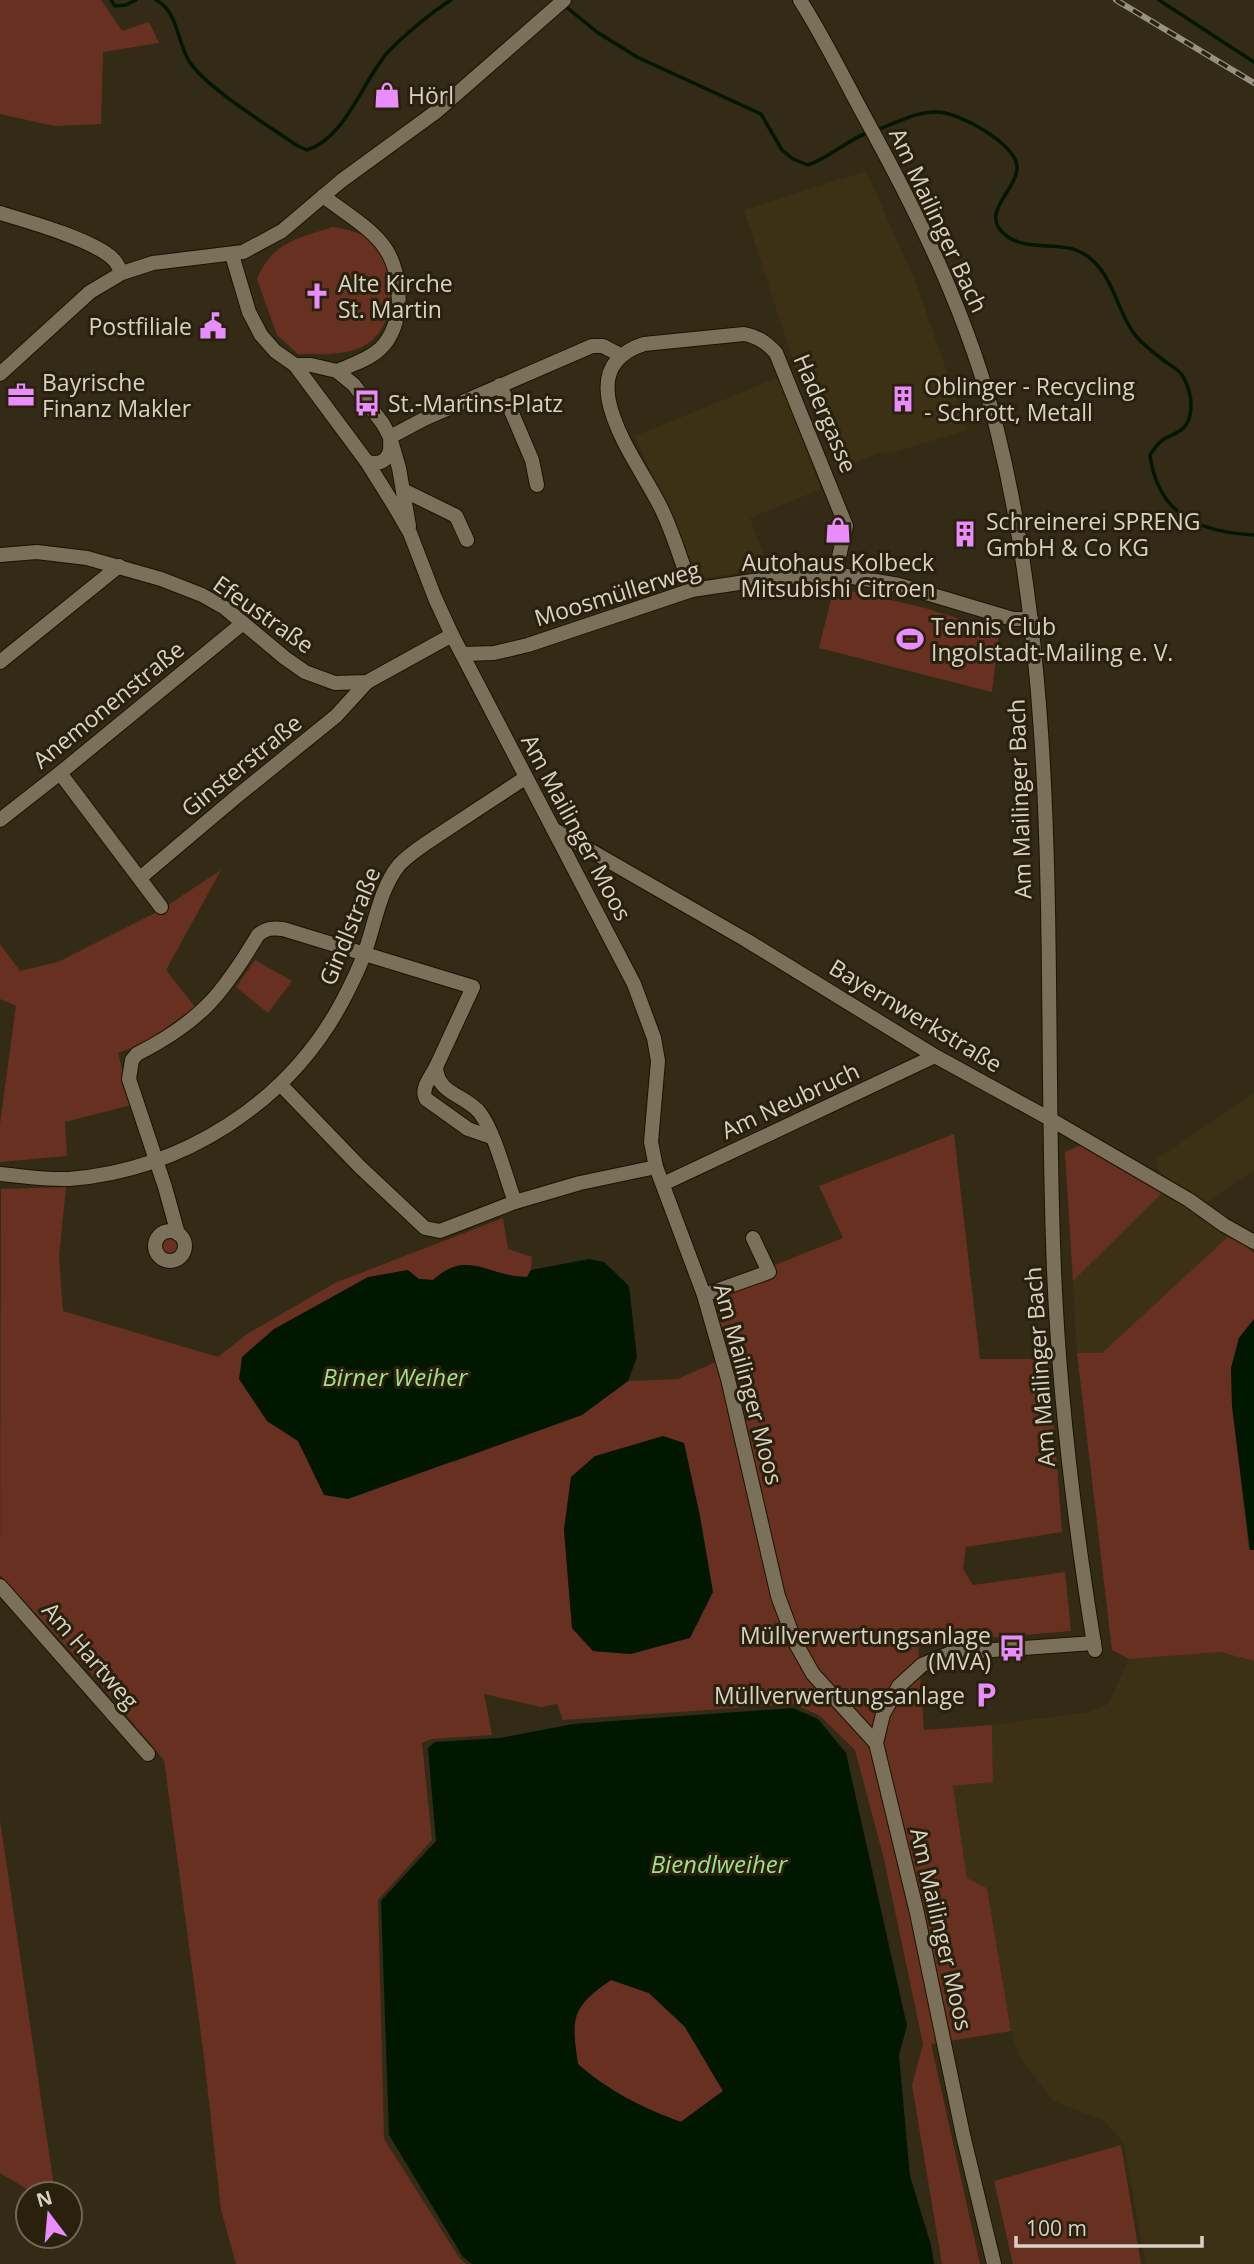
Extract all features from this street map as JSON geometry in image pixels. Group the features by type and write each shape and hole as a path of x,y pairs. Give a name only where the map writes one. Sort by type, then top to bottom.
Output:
{"street":[{"path":"0,374 90,292 122,273 153,263 232,255 269,240 437,111 564,0"},
{"name":"Am Mailinger Bach","path":"800,0 887,155 944,272 970,340 998,432 1023,555 1044,784 1053,1246 1061,1378 1074,1505 1094,1646 951,1653 922,1665 900,1686 883,1714 876,1743"},
{"path":"323,196 385,247 398,279 392,330 381,349 360,362 337,371"},
{"path":"0,213 59,232 90,246 113,259 122,273"},
{"name":"Am Mailinger Moos","path":"232,255 249,312 261,335 275,351 295,365 367,462 410,533 452,635 634,984 654,1038 658,1061 651,1142 656,1167 704,1295 731,1391 778,1596 795,1642 813,1674 876,1743 917,1913 963,2134 994,2264"},
{"name":"Hadergasse","path":"620,355 644,344 719,336 744,334 767,342 782,366 843,513 845,538 835,574"},
{"path":"367,462 373,464 386,459 390,454 390,437 426,418 592,346 603,346 620,355 606,382 608,399 618,426 662,510 692,590"},
{"name":"Am Mailinger Moos","path":"295,365 312,365 337,371 354,385 390,437 410,533"},
{"path":"500,385 532,460 537,485"},
{"path":"403,490 456,516 467,540"},
{"name":"Efeustraße","path":"0,555 37,552 87,558 119,566 202,595 243,623 285,658 305,671 335,683 367,682 452,635"},
{"path":"0,662 119,566"},
{"name":"Moosmüllerweg","path":"463,654 495,653 528,645 692,590 758,580 835,574 899,585 1013,619 1031,620"},
{"name":"Anemonenstraße","path":"0,820 243,623"},
{"name":"Ginsterstraße","path":"140,878 336,716 367,682"},
{"path":"60,773 161,906"},
{"name":"Gindlstraße","path":"0,1174 66,1179 111,1173 156,1161 225,1128 254,1108 281,1085 311,1049 342,1003 365,953 387,886 399,866 419,848 525,778"},
{"name":"Bayernwerkstraße","path":"554,828 746,940 935,1056 1189,1200 1254,1242"},
{"path":"178,1234 129,1079 132,1060 205,1009 232,977 258,935 264,930 283,929 473,987 423,1094 426,1099 468,1129 491,1137"},
{"name":"Am Neubruch","path":"663,1184 935,1056"},
{"path":"436,1067 442,1086 480,1112 515,1202"},
{"path":"281,1085 360,1167 425,1228 440,1231 515,1202 656,1167"},
{"path":"704,1295 769,1272 753,1238"},
{"name":"Am Hartweg","path":"0,1586 148,1754"}],"shaded area":[{"path":"0,0 101,0 122,31 149,22 159,43 103,52 101,124 54,126 0,114"},
{"path":"866,171 916,283 967,430 891,453 879,453 837,470 796,369 744,210"},
{"path":"333,227 363,235 377,246 389,271 392,286 388,315 374,339 362,347 338,353 298,354 277,335 257,279 270,257 279,249 288,243"},
{"path":"779,377 821,489 750,518 768,567 697,580 635,436"},
{"name":"Tennis Club Ingolstadt-Mailing e. V.","path":"834,587 925,608 999,631 992,692 819,648"},
{"path":"221,870 166,970 195,1007 145,1043 118,1053 131,1105 65,1122 67,1156 0,1162 0,1124 16,1006 0,999 0,944 20,971 58,962 159,911"},
{"path":"255,960 292,981 268,1013 236,987"},
{"path":"1254,1093 1254,1170 1207,1202 1231,1234 1102,1353 1077,1353 1073,1281 1163,1192 1156,1160"},
{"path":"954,1134 980,1359 1049,1359 1062,1532 966,1547 963,1569 973,1585 1065,1572 1071,1631 918,1644 924,1730 992,1725 993,1782 953,1786 967,1878 987,1888 1011,2031 931,2044 980,2264 942,2264 912,2085 923,2044 884,1859 855,1750 820,1716 794,1704 563,1720 557,1704 541,1707 484,1694 492,1735 431,1739 422,1743 432,1840 378,1900 384,2139 460,2259 466,2264 236,2264 221,2210 204,2057 164,1760 89,1671 0,1575 1,1189 66,1187 59,1257 63,1311 218,1357 247,1334 335,1283 503,1218 508,1249 532,1257 531,1270 527,1277 468,1265 445,1271 433,1280 419,1279 267,1421 298,1441 324,1494 456,1461 582,1415 628,1381 678,1379 729,1356 709,1291 843,1238 819,1186","holes":["571,1477 631,1654 593,1651 572,1628 564,1530"]},
{"path":"1081,1145 1163,1192 1073,1281 1065,1152"},
{"path":"170,1234 179,1237 182,1246 179,1255 170,1258 161,1255 158,1246 161,1237"},
{"path":"1231,1234 1254,1253 1254,1319 1239,1338 1231,1368 1232,1406 1249,1549 1254,1550 1254,1661 1220,1652 1129,1659 1112,1650 1077,1353 1102,1353"},
{"path":"1220,1652 1254,1661 1254,2264 1146,2264 1123,2142 1103,2120 1053,2101 1019,2056 1011,2031 987,1888 967,1878 953,1786 993,1782 992,1725 1089,1712 1108,1704 1129,1659"},
{"path":"0,1820 53,2180 14,2181 0,2173"},
{"path":"611,1980 649,1993 685,2027 723,2091 680,2122 626,2098 578,2064 575,2035 577,2015 588,1998"},
{"path":"1121,2145 1141,2264 1013,2264 994,2181"}],"water":[{"name":"Birner Weiher","path":"589,1259 604,1262 629,1286 637,1357 628,1381 582,1415 348,1499 324,1495 298,1441 267,1421 239,1379 242,1357 274,1329 368,1277 408,1270 419,1279 433,1280 445,1271 468,1265 527,1277 531,1270"},
{"path":"1254,1319 1254,1550 1250,1550 1232,1406 1231,1368 1239,1338"},
{"path":"663,1436 684,1443 713,1592 690,1638 631,1654 593,1651 572,1628 564,1530 571,1477 595,1456"},
{"name":"Biendlweiher","path":"793,1708 818,1719 846,1753 907,2026 899,2055 910,2176 931,2245 934,2264 472,2264 463,2257 389,2135 381,1901 436,1841 428,1748 435,1742 500,1738 573,1724","holes":["611,1980 649,1993 685,2027 723,2091 681,2122 626,2098 578,2064 575,2024 581,2006 588,1998"]}],"waterway":[{"path":"111,0 115,6 136,0"},
{"path":"156,0 169,12 185,53 197,71 238,106 307,150 320,144 343,122 388,52 418,24 451,0"},
{"path":"1159,0 1254,62"},
{"path":"565,6 597,32 637,57 761,114 782,150 793,159 808,165 869,132"},
{"path":"876,130 929,112 946,113 984,130 1007,148 1017,166 1016,175 997,211 999,228 1017,241 1075,250 1093,261 1107,278 1134,333 1151,351 1179,371 1187,384 1191,404 1188,421 1182,430 1160,442 1150,455 1162,492 1172,506 1199,524 1216,530 1254,535"}],"railway":[{"path":"1116,0 1254,83"}],"place":[{"name":"Hörl","path":"387,95"},
{"name":"Alte Kirche St. Martin","path":"317,296"},
{"name":"Postfiliale","path":"213,326"},
{"name":"Bayrische Finanz Makler","path":"21,395"},
{"name":"Oblinger - Recycling - Schrott, Metall","path":"903,399"},
{"name":"St.-Martins-Platz","path":"367,403"},
{"name":"Autohaus Kolbeck Mitsubishi Citroen","path":"838,530"},
{"name":"Schreinerei SPRENG GmbH & Co KG","path":"965,534"},
{"name":"Tennis Club Ingolstadt-Mailing e. V.","path":"910,639"},
{"name":"Müllverwertungsanlage (MVA)","path":"1012,1648"},
{"name":"Müllverwertungsanlage","path":"986,1695"}]}
